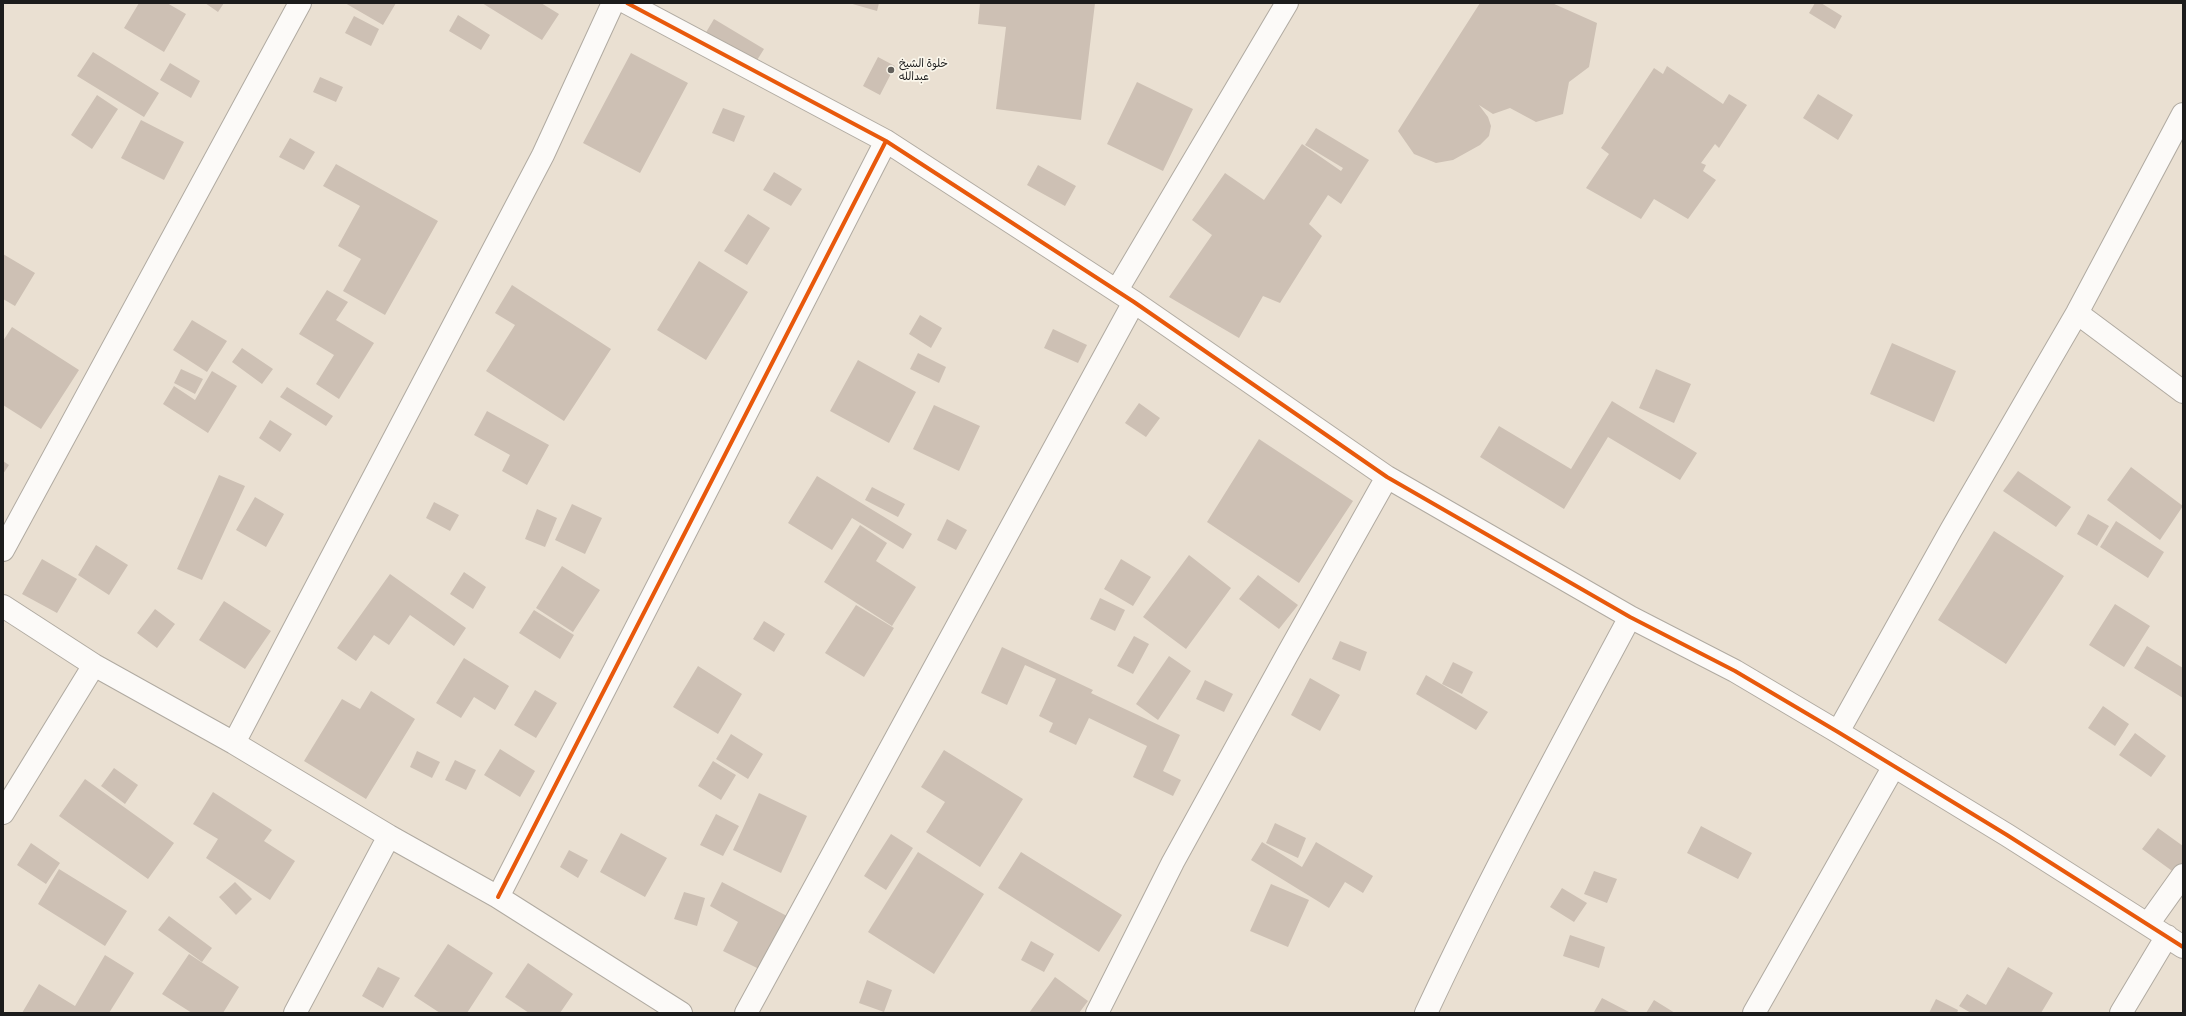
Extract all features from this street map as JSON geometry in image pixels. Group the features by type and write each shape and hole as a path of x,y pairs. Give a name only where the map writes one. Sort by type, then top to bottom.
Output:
{"street":[{"path":"3,550 300,3"},
{"path":"234,743 543,155 613,3"},
{"path":"627,3 886,141 1126,296 1388,477 1630,618 1735,671 1894,766 2175,942 2121,1013"},
{"path":"746,1013 1126,296 1287,3"},
{"path":"1838,732 1951,530 2077,313 2183,114"},
{"path":"498,897 886,141"},
{"path":"2077,313 2183,392"},
{"path":"1097,1013 1177,855 1286,655 1388,477"},
{"path":"3,606 94,665 234,743 389,836 498,897 681,1013"},
{"path":"1426,1013 1454,953 1534,797 1630,618"},
{"path":"3,813 94,665"},
{"path":"1754,1013 1894,766"},
{"path":"295,1013 389,836"},
{"path":"2148,924 2183,876"}],"building":[{"path":"139,3 167,3 186,14 164,52 124,28"},
{"path":"205,3 224,3 218,12"},
{"path":"345,3 396,3 383,25"},
{"path":"482,3 541,3 559,14 542,40"},
{"path":"849,3 879,3 877,11"},
{"path":"980,3 1095,3 1081,120 996,109 1006,27 978,24"},
{"path":"1480,3 1552,3 1597,23 1589,67 1569,82 1563,114 1536,122 1510,108 1493,114 1479,105 1488,117 1491,126 1489,136 1480,145 1453,160 1436,163 1414,154 1398,131"},
{"path":"1815,3 1821,3 1842,16 1835,29 1809,13"},
{"path":"458,15 490,35 481,50 449,31"},
{"path":"354,16 379,29 371,46 345,33"},
{"path":"714,19 764,49 754,65 705,34"},
{"path":"93,52 159,93 144,117 77,76"},
{"path":"631,53 688,83 640,173 583,143"},
{"path":"878,57 895,66 880,95 863,86"},
{"path":"170,63 200,81 191,98 160,80"},
{"path":"1667,66 1723,104 1729,94 1747,105 1719,148 1715,144 1701,163 1706,165 1703,171 1716,180 1688,219 1654,199 1641,219 1586,188 1609,154 1601,148 1654,68 1663,74"},
{"path":"320,77 343,87 336,102 313,92"},
{"path":"1137,82 1193,109 1163,171 1107,144"},
{"path":"1818,94 1853,115 1838,140 1803,118"},
{"path":"97,95 118,109 92,149 71,135"},
{"path":"723,108 745,116 734,142 712,133"},
{"path":"141,120 184,142 164,180 121,158"},
{"path":"1316,128 1369,160 1341,204 1328,195 1309,224 1322,236 1280,303 1263,296 1239,338 1169,297 1212,235 1192,220 1225,173 1264,200 1302,144 1341,171 1343,168 1305,145"},
{"path":"290,138 315,152 304,170 279,157"},
{"path":"336,164 438,221 385,315 343,291 361,259 338,246 360,206 323,186"},
{"path":"1038,165 1076,186 1065,206 1027,185"},
{"path":"774,172 802,189 791,206 763,190"},
{"path":"748,214 770,228 747,265 724,251"},
{"path":"3,254 35,273 15,306 3,299"},
{"path":"699,261 748,292 706,360 657,330"},
{"path":"512,285 611,349 564,421 486,371 515,325 495,313"},
{"path":"327,290 348,302 336,320 374,343 339,399 316,384 334,355 299,334"},
{"path":"920,315 942,328 931,348 909,334"},
{"path":"192,320 227,341 207,372 173,350"},
{"path":"12,327 79,370 41,429 3,405 3,341"},
{"path":"1053,329 1087,345 1078,363 1044,348"},
{"path":"1892,343 1956,371 1934,422 1870,394"},
{"path":"242,348 273,369 262,384 232,362"},
{"path":"918,353 946,367 939,383 910,369"},
{"path":"858,360 916,392 889,443 830,411"},
{"path":"181,369 203,379 195,394 174,383"},
{"path":"1656,369 1691,384 1674,423 1639,408"},
{"path":"212,371 237,386 208,433 163,404 174,386 195,400"},
{"path":"287,387 333,416 326,426 280,397"},
{"path":"1612,401 1697,453 1680,480 1608,437 1564,509 1480,457 1499,426 1571,469"},
{"path":"1139,403 1160,418 1146,437 1125,423"},
{"path":"934,405 980,426 959,471 913,449"},
{"path":"487,411 549,445 527,485 502,471 510,455 474,435"},
{"path":"270,420 292,434 280,452 259,438"},
{"path":"1259,439 1353,501 1299,583 1207,522"},
{"path":"3,461 9,465 3,474"},
{"path":"2131,467 2183,506 2160,540 2107,500"},
{"path":"2018,471 2071,507 2056,527 2003,491"},
{"path":"219,475 245,486 202,580 177,569"},
{"path":"817,476 912,534 903,549 852,518 832,550 788,523"},
{"path":"872,487 905,504 898,517 865,500"},
{"path":"255,497 284,514 266,547 236,530"},
{"path":"434,502 459,515 450,531 426,518"},
{"path":"572,504 602,518 585,554 555,540"},
{"path":"537,509 557,518 545,547 525,539"},
{"path":"2088,514 2109,526 2097,546 2077,534"},
{"path":"947,519 967,530 956,550 937,540"},
{"path":"2116,521 2164,552 2148,578 2100,547"},
{"path":"860,525 887,543 876,561 916,587 892,626 824,582"},
{"path":"1994,531 2064,576 2006,664 1938,620"},
{"path":"96,545 128,565 109,595 78,575"},
{"path":"1189,555 1231,588 1186,649 1143,617"},
{"path":"42,559 77,579 57,613 22,594"},
{"path":"1121,559 1151,577 1133,606 1104,589"},
{"path":"562,566 600,590 573,632 536,608"},
{"path":"464,572 486,587 473,609 450,594"},
{"path":"390,574 466,628 454,646 410,615 389,645 374,635 356,661 337,648"},
{"path":"1258,575 1298,605 1279,629 1239,599"},
{"path":"1100,598 1125,610 1115,631 1090,619"},
{"path":"224,601 271,631 245,669 199,640"},
{"path":"2115,604 2150,626 2124,667 2089,645"},
{"path":"856,605 894,628 864,677 825,653"},
{"path":"155,609 175,624 157,648 137,633"},
{"path":"534,610 574,635 560,659 519,633"},
{"path":"764,621 785,634 774,652 753,639"},
{"path":"1134,636 1149,644 1133,674 1117,666"},
{"path":"1340,641 1367,652 1360,671 1332,659"},
{"path":"2147,646 2183,668 2183,698 2134,668"},
{"path":"1002,647 1093,690 1091,693 1180,735 1163,771 1181,780 1173,796 1133,777 1147,746 1089,718 1076,745 1049,732 1053,723 1039,716 1056,679 1025,665 1007,705 981,693"},
{"path":"1169,656 1191,671 1158,720 1136,704"},
{"path":"464,658 509,686 495,710 474,697 461,718 436,703"},
{"path":"1453,662 1473,672 1462,694 1442,684"},
{"path":"698,666 742,694 718,734 673,707"},
{"path":"1426,675 1488,712 1476,730 1416,694"},
{"path":"1310,678 1340,695 1320,731 1291,715"},
{"path":"1205,680 1233,694 1224,712 1196,699"},
{"path":"535,690 557,703 536,738 514,725"},
{"path":"371,691 415,719 366,799 304,761 342,699 360,709"},
{"path":"2103,706 2129,724 2115,746 2088,728"},
{"path":"2135,733 2166,756 2151,777 2119,755"},
{"path":"731,734 763,754 748,779 716,759"},
{"path":"500,749 535,771 520,797 484,775"},
{"path":"944,750 1023,799 980,867 926,832 945,802 921,787"},
{"path":"417,751 440,762 432,778 410,767"},
{"path":"455,760 476,770 466,790 445,780"},
{"path":"713,761 736,775 721,800 698,786"},
{"path":"114,768 138,785 125,804 101,786"},
{"path":"85,779 174,843 148,879 59,816"},
{"path":"213,792 272,830 264,841 295,861 270,900 206,858 218,839 193,824"},
{"path":"759,793 807,816 781,873 733,850"},
{"path":"716,814 739,826 723,856 700,845"},
{"path":"1275,823 1306,838 1298,858 1266,843"},
{"path":"1701,826 1752,853 1738,879 1687,853"},
{"path":"2158,828 2183,846 2183,870 2179,876 2142,849"},
{"path":"621,833 667,858 645,897 600,872"},
{"path":"891,834 913,848 886,890 864,876"},
{"path":"1262,842 1302,867 1316,842 1373,876 1363,893 1345,882 1329,908 1251,860"},
{"path":"31,843 60,863 46,884 17,865"},
{"path":"569,850 588,860 578,878 560,867"},
{"path":"918,852 984,894 934,974 868,932"},
{"path":"1021,852 1122,915 1099,952 998,888"},
{"path":"59,869 127,911 105,946 38,904"},
{"path":"1594,871 1617,879 1607,903 1584,894"},
{"path":"235,882 252,899 236,915 219,897"},
{"path":"722,882 787,916 759,969 723,951 738,922 710,906"},
{"path":"1271,884 1309,900 1288,947 1250,931"},
{"path":"1562,888 1587,903 1574,922 1550,907"},
{"path":"684,892 705,898 697,926 674,919"},
{"path":"169,916 212,948 202,962 158,930"},
{"path":"1570,935 1605,947 1599,968 1563,956"},
{"path":"1031,941 1054,954 1044,972 1021,960"},
{"path":"448,944 493,973 467,1013 440,1013 414,996"},
{"path":"189,954 239,987 223,1013 192,1013 162,994"},
{"path":"105,955 134,973 109,1013 22,1013 39,984 75,1006"},
{"path":"528,963 573,994 560,1013 529,1013 505,997"},
{"path":"378,967 400,978 383,1008 362,996"},
{"path":"2008,967 2053,993 2041,1013 1971,1013 1959,1006 1967,994 1986,1005"},
{"path":"1055,977 1088,1001 1079,1013 1029,1013"},
{"path":"867,980 892,990 884,1012 859,1003"},
{"path":"1602,998 1631,1013 1594,1012"},
{"path":"1936,999 1958,1010 1957,1013 1929,1013"},
{"path":"1654,1000 1675,1013 1646,1013"}],"cycle path":[{"path":"627,3 886,141 1134,302 1387,477 1630,617 1735,671 2007,835 2183,947"},
{"path":"498,897 886,141"}],"place":[{"name":"خلوة الشيخ عبدالله","path":"891,70"}]}
